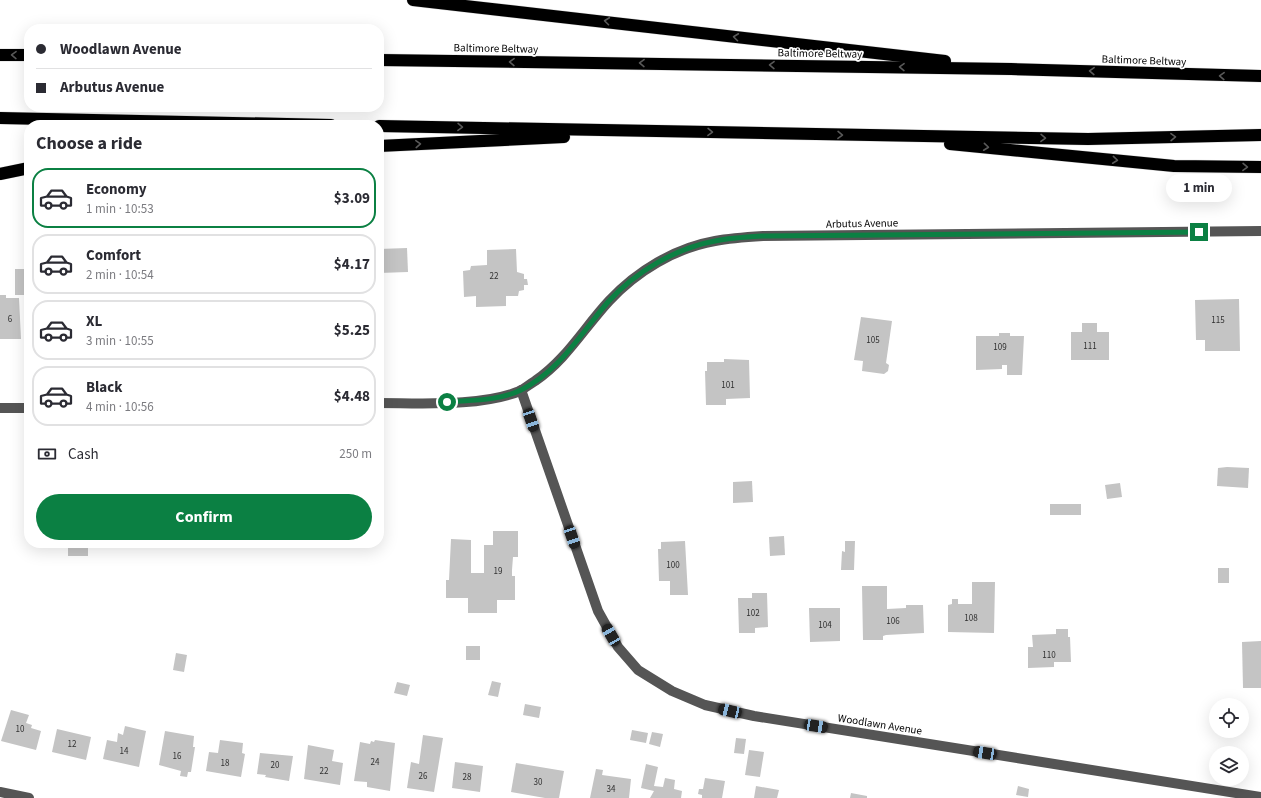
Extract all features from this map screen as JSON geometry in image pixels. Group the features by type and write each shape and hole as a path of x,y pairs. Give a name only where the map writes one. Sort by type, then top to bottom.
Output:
{"highway":[{"path":"413,0 1011,69"},
{"path":"0,55 24,55"},
{"name":"Baltimore Beltway","path":"384,60 1011,69 1261,76"},
{"path":"0,118 95,120"},
{"path":"384,126 1088,139 1261,135"},
{"path":"384,146 671,131"},
{"path":"864,135 1174,166 1261,167"},
{"path":"0,174 24,169"}],"street":[{"name":"Arbutus Avenue","path":"521,390 546,373 573,346 609,301 643,271 679,251 715,241 763,236 1261,231"},
{"path":"384,403 447,402 492,399 521,390"},
{"name":"Woodlawn Avenue","path":"521,390 598,611 618,647 638,670 672,691 705,705 754,716 1261,797"},
{"path":"0,408 24,408"},
{"path":"0,792 29,798"}],"building":[{"path":"407,248 408,272 384,273 384,249"},
{"path":"516,249 517,272 524,274 524,279 527,279 528,285 524,285 524,290 519,291 518,296 506,296 506,306 476,307 476,296 464,297 463,271 470,270 471,266 487,265 487,250"},
{"path":"15,269 24,269 24,295 15,295"},
{"path":"0,295 6,295 6,298 19,298 21,339 0,339"},
{"path":"1239,299 1240,351 1205,351 1205,340 1196,340 1195,300"},
{"path":"861,317 892,321 886,363 889,365 888,371 884,374 862,371 863,361 854,360"},
{"path":"1082,323 1097,323 1097,332 1109,332 1109,360 1071,360 1071,332 1082,332"},
{"path":"999,333 1010,333 1010,336 1024,336 1022,375 1007,375 1007,365 1002,365 1002,369 976,370 976,336 999,336"},
{"path":"724,359 749,360 750,398 726,399 726,405 706,405 705,371 707,371 707,362 724,362"},
{"path":"1218,468 1249,468 1248,488 1217,486"},
{"path":"752,481 753,502 733,503 733,482"},
{"path":"1120,483 1122,497 1107,499 1105,485"},
{"path":"1050,504 1081,504 1081,515 1050,515"},
{"path":"493,531 518,531 518,557 513,557 512,570 512,576 515,576 515,600 497,600 497,613 468,613 468,598 446,598 446,580 449,580 451,539 471,540 471,573 484,573 484,545 493,545"},
{"path":"784,536 785,555 770,556 769,537"},
{"path":"685,541 688,595 670,595 670,581 659,581 658,549 661,549 661,542"},
{"path":"845,541 855,541 854,570 841,570 842,551 845,552"},
{"path":"68,548 88,548 88,556 68,556"},
{"path":"1218,568 1229,568 1229,583 1218,583"},
{"path":"972,582 995,582 994,633 948,632 948,605 952,604 952,599 958,599 958,604 972,604"},
{"path":"862,586 887,586 887,609 906,608 906,605 923,605 924,633 886,635 883,636 883,640 863,640"},
{"path":"752,593 767,593 768,627 755,628 755,633 739,633 738,598 752,598"},
{"path":"809,608 840,608 840,641 810,642"},
{"path":"1056,629 1068,629 1068,637 1070,637 1071,662 1054,662 1054,667 1028,668 1028,647 1033,647 1032,635 1056,634"},
{"path":"1261,641 1261,688 1243,688 1242,642"},
{"path":"466,646 480,646 480,660 466,660"},
{"path":"176,653 187,655 184,672 173,670"},
{"path":"492,681 501,683 498,697 488,695"},
{"path":"397,682 410,685 407,696 394,693"},
{"path":"525,704 541,707 539,718 523,715"},
{"path":"11,710 29,715 26,723 32,725 31,728 41,731 36,750 1,741"},
{"path":"125,726 146,731 139,767 103,759 107,740 117,742 118,733 123,735"},
{"path":"57,729 91,737 86,760 52,752"},
{"path":"632,730 648,733 646,743 630,740"},
{"path":"165,731 194,736 193,747 195,747 191,772 188,772 187,777 180,776 181,771 159,765"},
{"path":"652,732 663,734 660,747 649,744"},
{"path":"423,735 443,738 434,792 407,788 411,762 419,764"},
{"path":"736,738 746,739 744,754 734,753"},
{"path":"220,740 243,743 242,753 245,754 241,777 206,771 209,752 218,753"},
{"path":"375,740 395,743 390,791 367,787 367,782 354,781 360,742 370,744 371,741 374,742"},
{"path":"308,745 334,750 332,761 343,763 340,785 304,779"},
{"path":"749,750 764,752 760,777 745,775"},
{"path":"260,753 293,756 289,781 265,777 266,775 257,774"},
{"path":"455,762 483,766 480,792 452,788"},
{"path":"516,763 564,771 559,798 545,798 511,792"},
{"path":"646,764 658,767 654,786 663,787 665,778 675,780 674,789 682,791 681,798 650,798 654,791 641,788"},
{"path":"596,769 603,770 602,775 631,779 629,798 590,798"},
{"path":"705,778 725,781 722,798 702,798 702,795 698,794 699,789 703,789"},
{"path":"756,786 779,790 777,798 754,798"},
{"path":"1018,786 1029,789 1028,797 1016,795"},
{"path":"851,793 867,796 867,798 850,798"}],"route":[{"path":"447,402 492,399 521,390 546,373 573,346 609,301 643,271 679,251 715,241 763,236 1199,232"}]}
